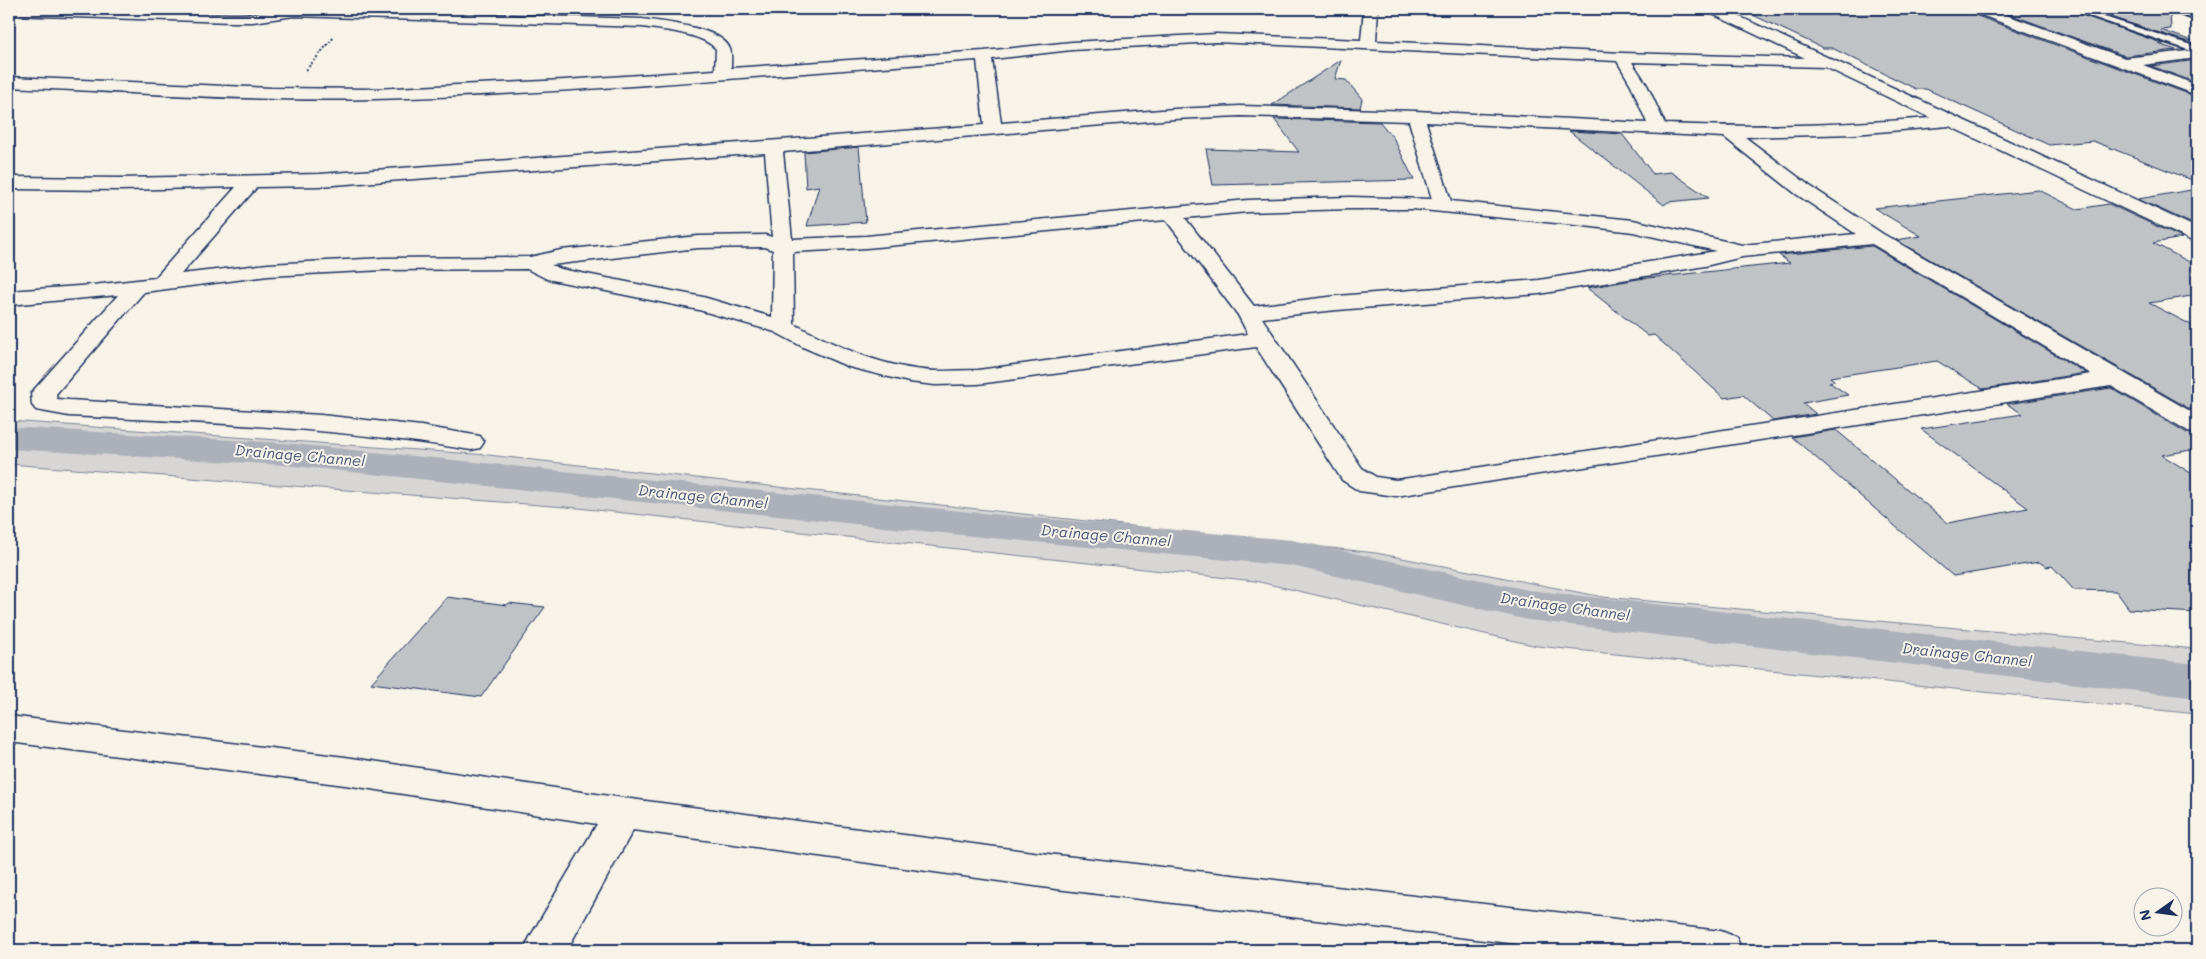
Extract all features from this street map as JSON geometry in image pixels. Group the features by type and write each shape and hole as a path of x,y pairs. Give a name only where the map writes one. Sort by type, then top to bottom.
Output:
{"street":[{"path":"1368,44 1371,9"},
{"path":"1713,9 2197,236"},
{"path":"1978,9 2197,90"},
{"path":"9,11 232,18 262,17 297,10 348,15 602,21 660,26 704,36 722,45 723,73"},
{"path":"9,82 271,93 373,94 463,91 1072,46 1225,38 1622,57 1829,63"},
{"path":"984,54 993,129"},
{"path":"2123,62 2197,54"},
{"path":"1622,57 1639,85 1658,128"},
{"path":"9,91 27,83"},
{"path":"9,183 320,180 774,147 1174,114 1240,111 1416,116 1728,132 1854,129 1950,121"},
{"path":"1416,116 1443,205"},
{"path":"1728,132 1803,190 1876,238 2197,426"},
{"path":"774,147 783,246 783,326"},
{"path":"251,182 43,394 45,405 69,408 255,416 405,430 471,442"},
{"path":"9,298 268,270 384,264 530,263 561,256 698,242 765,241 783,246 866,242 1170,212 1248,206 1350,203 1443,205 1633,226 1742,251"},
{"path":"1170,212 1248,313 1263,339 1352,474 1369,486 1396,488 2114,378"},
{"path":"1248,313 1338,303 1539,287 1706,260 1742,251 1876,238"},
{"path":"530,263 555,274 703,304 783,326 811,342 857,362 909,375 936,378 978,377 1263,339"},
{"path":"9,729 345,771 622,813 1056,872 1720,950"},
{"path":"545,950 622,813"}],"lane":[{"path":"2073,9 2197,50"},
{"path":"2168,9 2197,18"}],"path":[{"path":"271,93 296,80 325,49 348,15"}],"shaded area":[{"path":"9,421 488,455 1376,553 1603,597 2197,649 2197,714 1537,646 1255,581 578,508 9,464"}],"building":[{"path":"1740,9 1969,9 1972,14 2197,97 2197,182 2093,141 2049,145 1926,89 1916,89 1832,48 1823,48"},
{"path":"1995,9 2067,9 2176,50 2125,56"},
{"path":"2085,9 2162,9 2170,13 2171,29 2161,30 2192,41 2185,41"},
{"path":"1341,60 1335,79 1346,80 1362,99 1360,108 1272,105"},
{"path":"2197,60 2197,83 2151,66"},
{"path":"1274,119 1380,122 1394,139 1414,180 1213,185 1206,149 1299,152"},
{"path":"1569,131 1622,134 1653,174 1671,172 1709,198 1668,202 1664,205"},
{"path":"859,147 866,222 807,226 819,186 806,188 804,152"},
{"path":"2197,189 2197,226 2138,199"},
{"path":"2039,190 2077,209 2109,204 2182,238 2153,243 2197,266 2197,295 2149,303 2197,328 2197,413 1896,240 1921,236 1874,208"},
{"path":"1872,246 2086,373 1983,389 1937,361 1830,377 1835,381 1829,382 1848,395 1803,403 1816,414 1773,421 1743,395 1724,398 1654,335 1648,336 1587,288 1638,279 1790,263 1779,255"},
{"path":"2111,388 2187,433 2197,436 2197,449 2162,455 2197,477 2197,613 2129,609 2116,591 2074,590 2052,566 2047,567 2039,562 1953,576 1792,437 1836,430 1948,523 2028,508 1921,429 2023,414 2007,404"},
{"path":"447,597 507,605 509,603 545,607 481,697 371,683"}],"waterway":[{"name":"Drainage Channel","path":"9,438 284,454 991,526 1292,553 1528,605 2197,681"}]}
